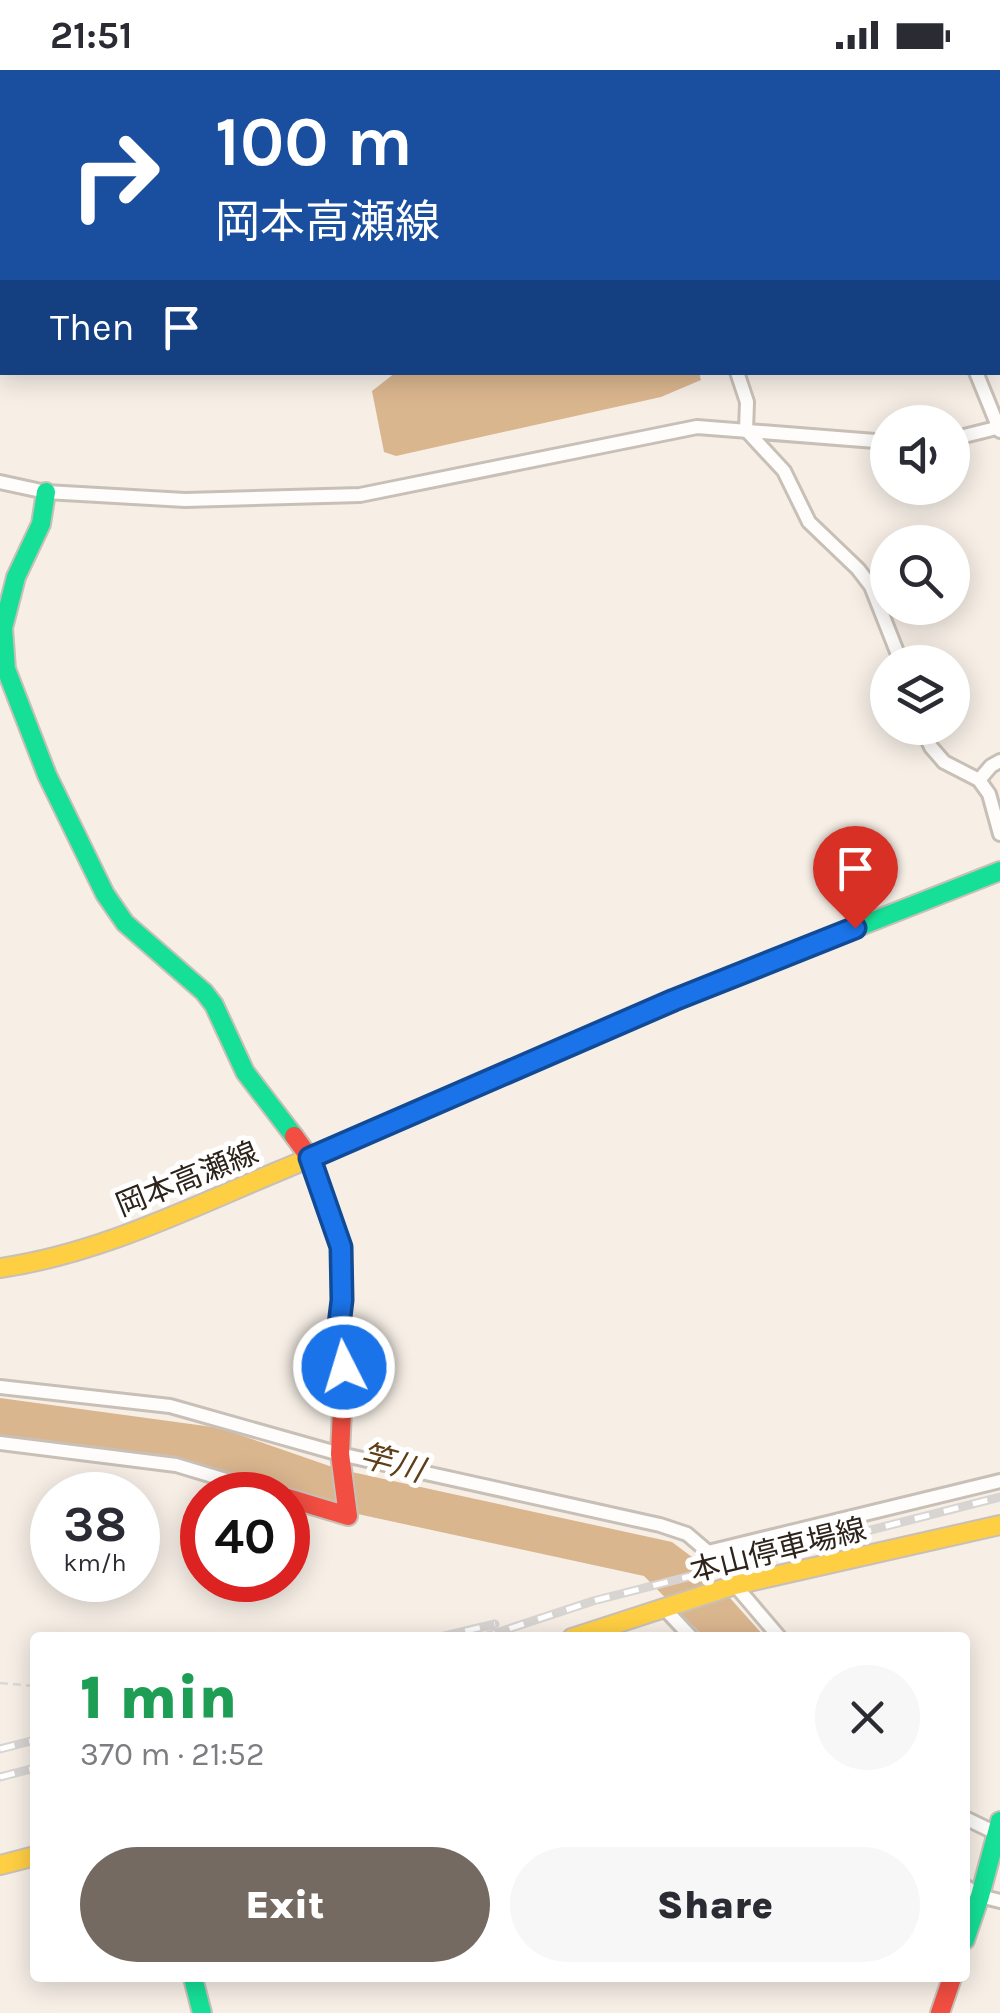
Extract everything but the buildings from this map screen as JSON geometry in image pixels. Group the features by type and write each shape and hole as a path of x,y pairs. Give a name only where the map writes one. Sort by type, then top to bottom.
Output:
{"main road":[{"path":"46,492 40,524 16,577 3,628 6,669 47,775 106,894 125,923 204,992 245,1072 310,1158 341,1247 342,1300 337,1342 344,1367 341,1459 348,1516 310,1505"},
{"name":"岡本高瀬線","path":"0,1268 80,1252 310,1158 674,1000 1000,871"},
{"name":"本山停車場線","path":"590,1632 735,1585 1000,1526"},
{"path":"970,1917 998,1833"},
{"path":"0,1865 30,1857"},
{"path":"193,1982 202,2013"},
{"path":"940,2013 951,1982"}],"street":[{"path":"738,375 747,402 746,430 784,471 809,522 871,586 894,645"},
{"path":"970,435 1000,428 977,375"},
{"path":"0,482 46,492 185,500 360,496 696,427 870,440"},
{"path":"930,745 944,762 979,780 990,794 1000,834"},
{"path":"979,780 1000,761"},
{"path":"0,1387 170,1406 341,1459 660,1525 687,1534 708,1552 1000,1480"},
{"path":"0,1444 176,1465 199,1472"},
{"path":"735,1585 775,1632"},
{"path":"664,1608 686,1632"},
{"path":"970,1820 998,1833"},
{"path":"976,1890 1000,1901"}],"path":[{"path":"0,1683 30,1686"}],"shaded area":[{"path":"392,375 700,375 701,380 661,397 396,456 384,452 372,391"},
{"path":"0,1398 220,1428 338,1469 672,1542 696,1560 761,1632 699,1632 644,1576 353,1513 310,1500 310,1472 220,1472 174,1458 0,1437"}],"railway":[{"path":"499,1632 593,1601 1000,1497"},
{"path":"461,1632 495,1624"},
{"path":"0,1749 30,1741"},
{"path":"0,1777 30,1769"}],"traffic: fast":[{"path":"46,492 41,524 16,577 3,628 6,669 47,775 105,894 125,923 204,992 245,1072 294,1136"},
{"path":"797,951 1000,871"},
{"path":"970,1925 1000,1821"},
{"path":"194,1982 202,2013"}],"traffic: slow":[{"path":"0,1268 72,1252 142,1228 797,951"},
{"path":"590,1632 735,1585 1000,1525"},
{"path":"0,1865 30,1857"}],"traffic: jam":[{"path":"294,1136 310,1158 341,1247 342,1300 337,1342 344,1367 340,1454 348,1516 310,1505"},
{"path":"940,2013 951,1982"}],"route":[{"path":"344,1367 337,1342 342,1300 341,1247 310,1158 674,1000 855,928"}],"water label":[{"name":"竿川","path":"392,1463"}]}
